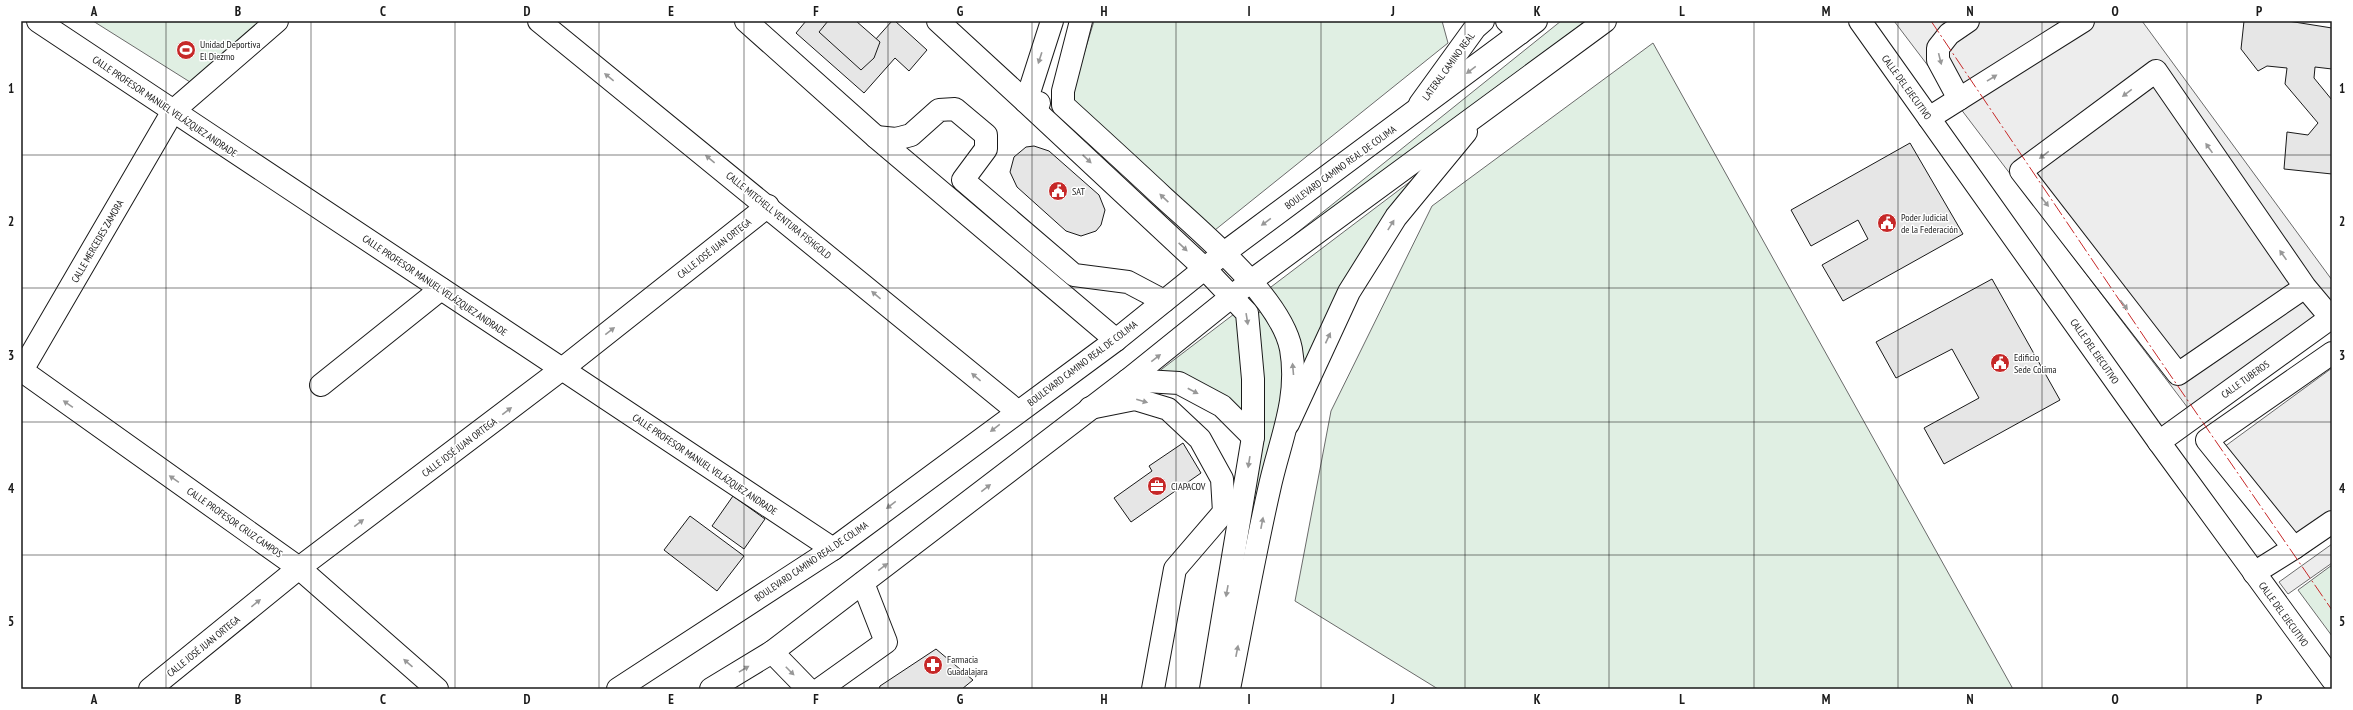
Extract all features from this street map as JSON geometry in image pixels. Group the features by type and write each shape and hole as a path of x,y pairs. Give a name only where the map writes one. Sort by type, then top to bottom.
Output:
{"street":[{"name":"CALLE PROFESOR MANUEL VELÁZQUEZ ANDRADE","path":"38,21 833,549"},
{"name":"CALLE MERCEDES ZAMORA","path":"21,371 173,111 277,21"},
{"name":"CALLE MITCHELL VENTURA FISHGOLD","path":"539,21 768,206 1017,411"},
{"path":"938,21 1205,269 1247,313 1253,379 1253,437 1232,514 1211,689"},
{"path":"1026,102 1052,21"},
{"path":"1064,105 1062,91 1081,21"},
{"path":"711,689 772,652 1128,380 1251,282 1488,105 1605,21"},
{"name":"CALLE DEL EJECUTIVO","path":"1860,21 2159,442 2332,679"},
{"path":"1959,99 1938,60 1938,48 1949,34 1968,21"},
{"path":"1929,118 2083,21"},
{"path":"1475,23 1498,50"},
{"name":"LATERAL CAMINO REAL","path":"1414,112 1475,23"},
{"path":"755,24 876,137 1116,340"},
{"name":"BOULEVARD CAMINO REAL DE COLIMA","path":"618,689 833,549 1017,411 1116,340 1224,253 1498,50 1521,25"},
{"path":"2305,287 2178,374 2021,171 2156,71 2305,287 2331,317"},
{"path":"1026,102 1064,105 1224,253 1251,282 1279,321 1291,348 1294,380 1288,424"},
{"path":"1229,689 1269,489 1288,424 1349,292 1396,217 1488,105"},
{"path":"876,137 896,139 911,135 939,110 955,109 986,135 986,149 963,180 1074,275 1128,282 1164,300"},
{"name":"CALLE JOSÉ JUAN ORTEGA","path":"150,689 299,568 562,369 768,206"},
{"path":"321,385 441,289"},
{"name":"CALLE TUBEROS","path":"2159,442 2331,317"},
{"path":"2294,548 2207,440 2330,359 2306,335"},
{"name":"CALLE PROFESOR CRUZ CAMPOS","path":"21,371 299,568 438,689"},
{"path":"1128,380 1179,384 1222,406 1253,437"},
{"path":"1090,408 1135,399 1168,409 1200,439 1222,479 1232,514"},
{"path":"1153,689 1175,569 1232,514"},
{"path":"2254,573 2332,522"},
{"path":"820,689 886,642 863,583"},
{"path":"772,652 808,689"}],"green space":[{"name":"Unidad Deportiva El Diezmo","path":"93,21 265,21 190,82"},
{"path":"1094,21 1442,21 1448,43 1215,230 1074,108 1072,93"},
{"path":"1561,21 1586,21 1273,252"},
{"path":"1653,43 2013,689 1438,689 1295,601 1331,411 1432,206"},
{"path":"1432,165 1300,373 1267,290"},
{"path":"1238,311 1245,418 1158,372"},
{"path":"1261,311 1281,345 1285,381 1256,516 1247,514 1254,317"},
{"path":"2332,565 2332,636 2298,590"}],"shaded area":[{"path":"1894,21 2142,21 2332,280 2332,317 2194,416"},
{"path":"2332,368 2332,535 2304,555 2224,447"},
{"path":"2332,544 2332,563 2288,594 2279,582"}],"building":[{"path":"806,21 853,21 875,40 892,21 895,21 927,50 909,71 895,58 864,93 796,33"},
{"path":"828,21 856,21 880,42 874,58 861,70 819,32"},
{"path":"2244,21 2288,21 2332,28 2332,69 2315,67 2314,78 2332,100 2332,174 2284,169 2287,132 2308,135 2318,123 2285,84 2287,68 2267,66 2258,71 2241,49"},
{"path":"1910,143 1963,234 1843,301 1822,265 1868,239 1858,220 1811,246 1791,210"},
{"name":"SAT","path":"1034,146 1049,151 1099,195 1105,210 1101,225 1096,231 1081,236 1066,231 1017,187 1010,172 1014,157 1026,147"},
{"name":"Edificio Sede Colima","path":"1992,279 2060,400 1944,464 1924,428 1979,398 1952,349 1896,378 1876,342"},
{"name":"CIAPACOV","path":"1183,443 1201,473 1131,522 1114,498 1152,471 1149,466"},
{"path":"733,496 765,519 744,549 712,526"},
{"path":"690,516 744,556 717,591 664,550"},
{"name":"Farmacia Guadalajara","path":"936,649 973,680 962,689 879,689 880,686"}],"power":[{"path":"1931,21 2153,350 2332,610"}],"place":[{"name":"Unidad Deportiva El Diezmo","path":"186,50"},
{"name":"SAT","path":"1058,191"},
{"name":"Poder Judicial de la Federación","path":"1887,223"},
{"name":"Edificio Sede Colima","path":"2000,363"},
{"name":"CIAPACOV","path":"1157,486"},
{"name":"Farmacia Guadalajara","path":"933,665"}]}
